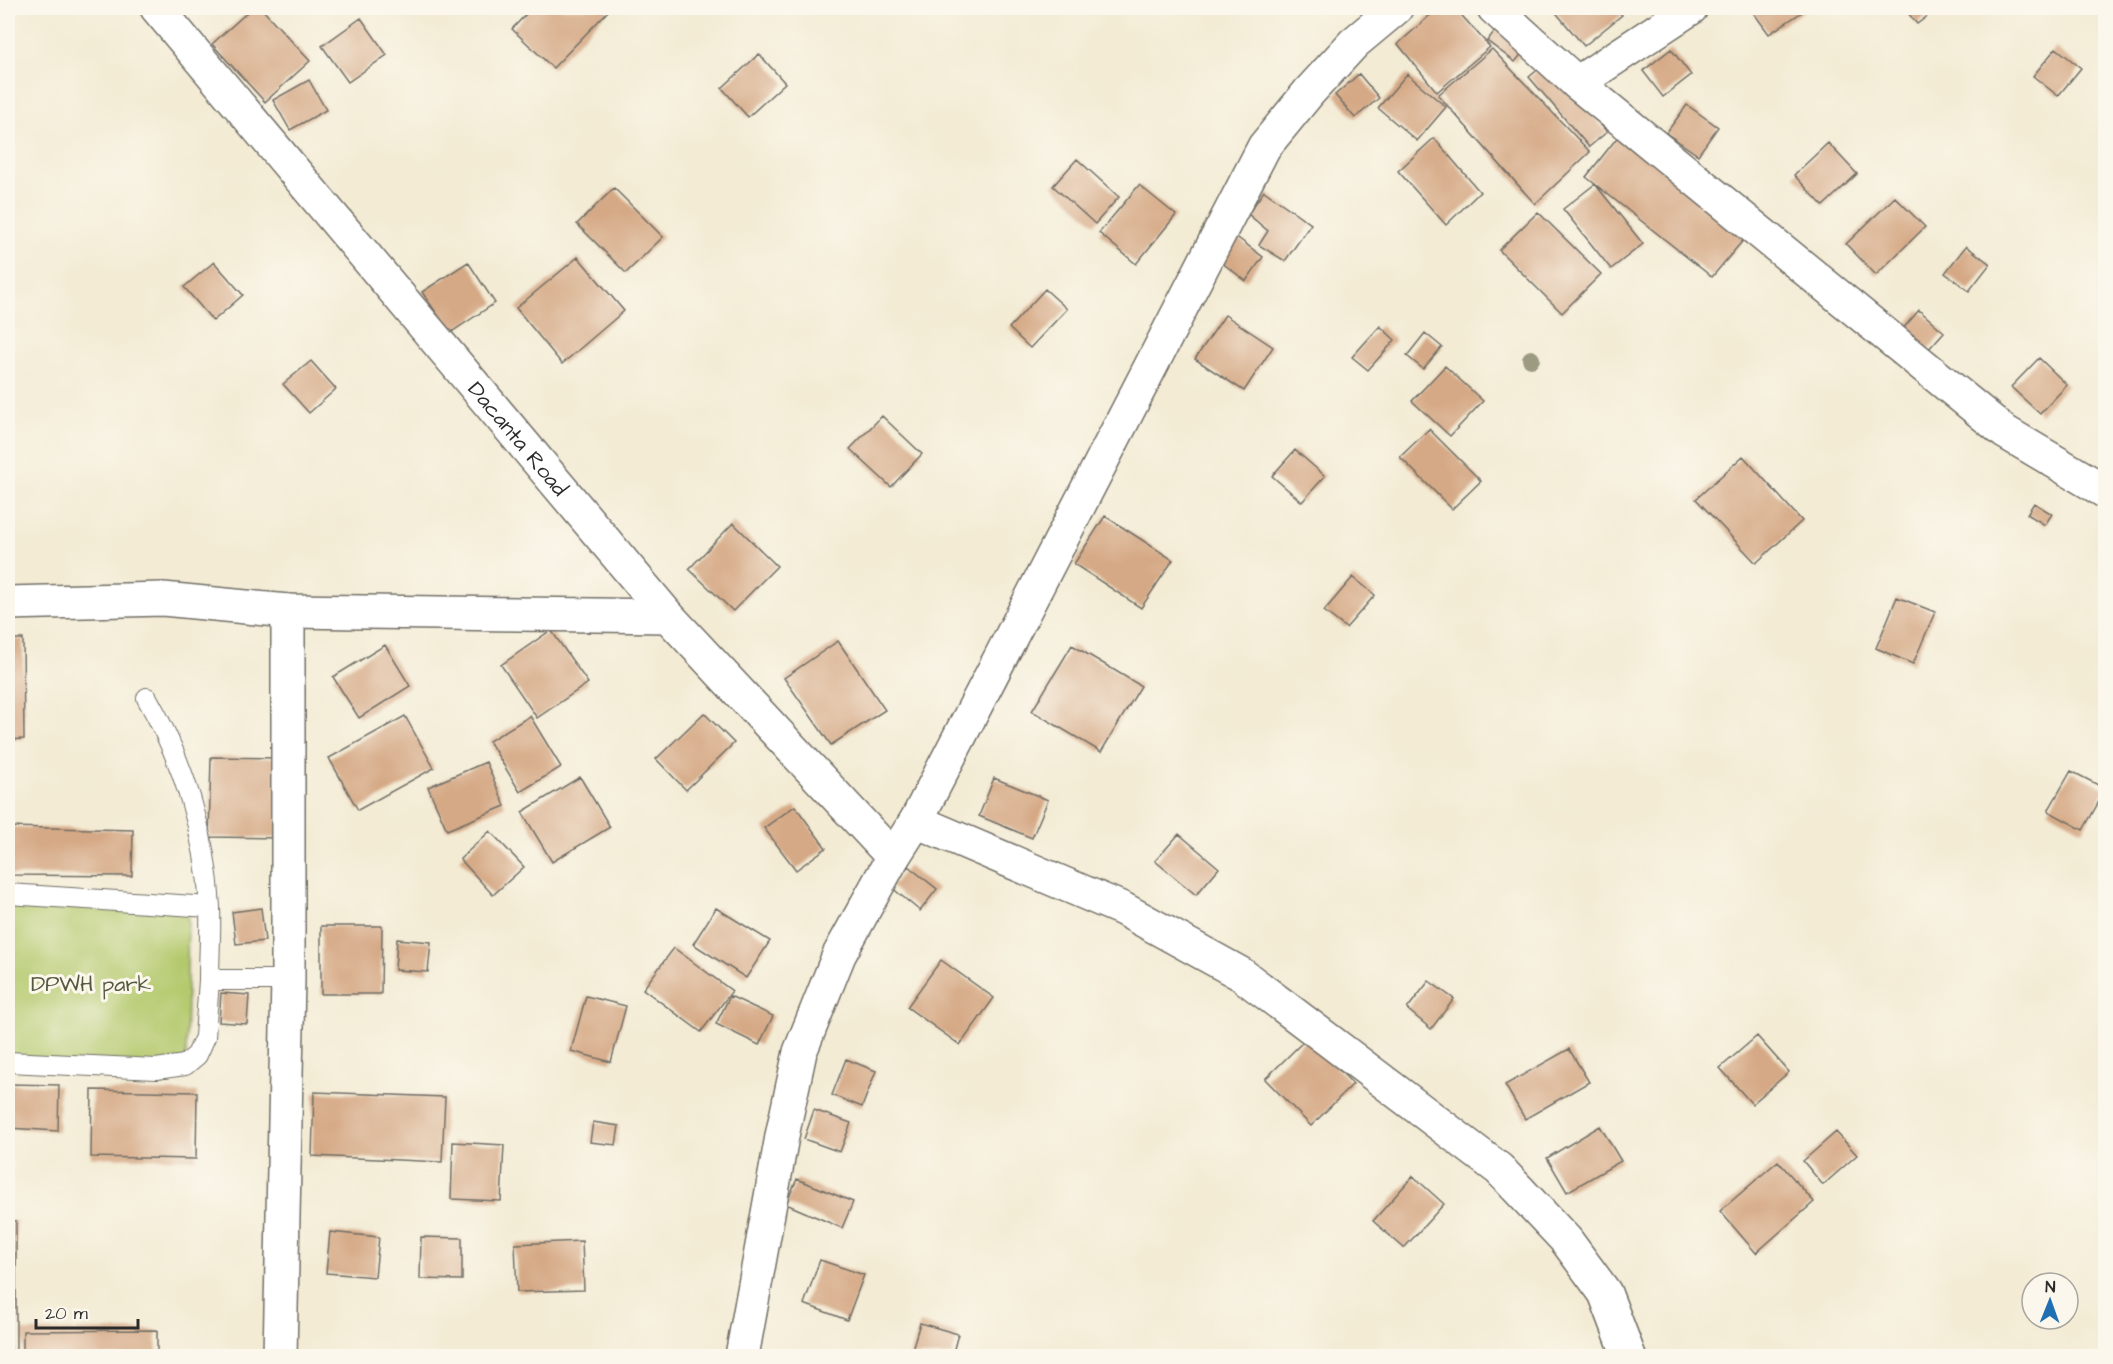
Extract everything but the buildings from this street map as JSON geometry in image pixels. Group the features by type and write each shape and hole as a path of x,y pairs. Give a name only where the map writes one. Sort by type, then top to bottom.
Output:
{"street":[{"name":"Dacanta Road","path":"157,8 668,616 893,857"},
{"path":"741,1356 800,1052 839,955 893,857 916,821 1264,147 1309,92 1354,43 1396,8"},
{"path":"1494,8 1577,83 2005,432 2106,492"},
{"path":"1577,83 1690,8"},
{"path":"8,603 163,599 288,610 668,616"},
{"path":"280,1356 288,980 288,610"},
{"path":"916,821 1123,909 1241,974 1499,1169 1566,1240 1605,1293 1629,1356"}],"lane":[{"path":"8,1062 156,1069 185,1065 198,1055 205,1037 209,980 210,907 204,858 195,816 176,754 147,698"},
{"path":"8,894 210,907"},
{"path":"209,980 288,980"}],"green space":[{"name":"DPWH park","path":"8,897 188,902 186,1070 8,1064"}]}
